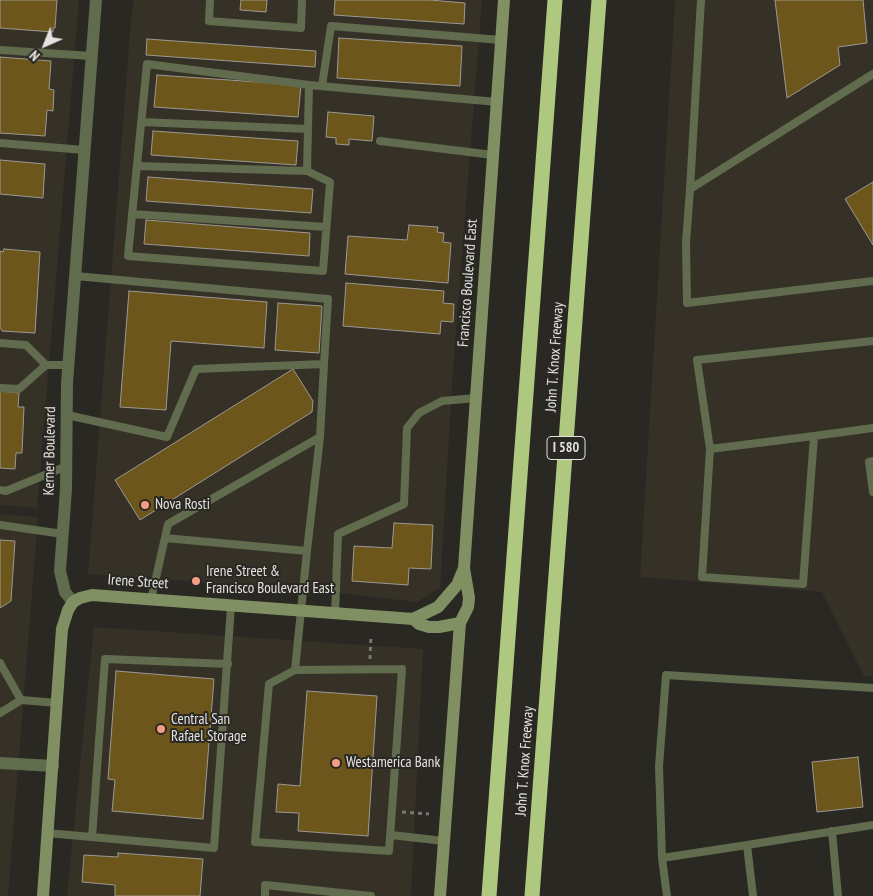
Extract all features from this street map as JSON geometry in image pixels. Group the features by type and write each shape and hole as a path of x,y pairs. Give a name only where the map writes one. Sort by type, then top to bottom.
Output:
{"highway":[{"name":"John T. Knox Freeway","path":"489,896 555,0"},
{"name":"John T. Knox Freeway","path":"532,896 599,0"}],"street":[{"name":"Kerner Boulevard","path":"73,602 61,583 60,571 67,466 69,365 96,0"},
{"name":"Francisco Boulevard East","path":"440,896 460,623 468,606 469,598 464,568 504,0"},
{"name":"Francisco Boulevard East","path":"443,602 457,585 464,568"},
{"name":"Irene Street","path":"73,602 92,595 412,619 431,612 443,602"},
{"path":"43,896 62,629 68,610 73,602"},
{"name":"Irene Street","path":"412,619 419,624 429,626 460,623"},
{"path":"0,763 52,766"}],"lane":[{"path":"210,0 209,21 301,28 302,0"},
{"path":"701,0 686,244 687,303 873,281"},
{"path":"322,86 331,26 502,40"},
{"path":"0,50 92,56"},
{"path":"137,166 307,171 330,182 323,271 128,256 147,64 309,85 497,102"},
{"path":"690,188 873,74"},
{"path":"307,171 309,85"},
{"path":"141,122 308,129"},
{"path":"380,141 493,155"},
{"path":"0,143 84,150"},
{"path":"132,214 326,227"},
{"path":"75,276 328,298 320,437 299,611 295,670"},
{"path":"814,436 803,584 702,577 710,449 697,360 873,340"},
{"path":"0,342 26,345 46,365"},
{"path":"67,415 167,437 196,369 324,364"},
{"path":"0,388 19,389 46,365 69,365"},
{"path":"335,614 338,534 404,504 408,428 420,412 442,401 476,398"},
{"path":"710,449 873,428"},
{"path":"151,600 168,524 320,437"},
{"path":"873,461 869,462 873,492"},
{"path":"0,490 6,491 67,466"},
{"path":"0,525 63,534"},
{"path":"165,538 307,551"},
{"path":"47,833 214,848 232,606"},
{"path":"92,837 104,658 228,664"},
{"path":"0,663 21,700"},
{"path":"402,669 389,851 255,842 269,684 295,670 370,670 402,669"},
{"path":"667,896 662,858 659,766 666,675 873,688"},
{"path":"0,713 21,700 57,703"},
{"path":"662,858 873,825"},
{"path":"832,832 838,896"},
{"path":"391,835 444,841"},
{"path":"747,845 753,896"},
{"path":"265,896 265,885 371,896"}],"path":[{"path":"370,670 371,635"},
{"path":"392,811 429,814"}],"shaded area":[{"path":"0,0 79,0 37,508 0,505"},
{"path":"134,0 482,0 453,370 440,588 417,602 312,590 88,574"},
{"path":"675,0 873,0 873,677 864,676 822,592 640,577"},
{"path":"0,514 38,517 8,896 0,896"},
{"path":"94,627 423,649 411,896 67,896"}],"building":[{"path":"0,0 57,0 53,32 0,28"},
{"path":"241,0 267,0 266,12 240,10"},
{"path":"335,0 430,0 465,3 464,24 334,15"},
{"path":"775,0 863,0 867,43 838,47 840,65 787,98"},
{"path":"339,38 462,46 460,86 337,78"},
{"path":"147,39 316,51 315,67 146,55"},
{"path":"0,57 51,61 49,89 54,90 53,111 47,110 45,136 0,133"},
{"path":"157,75 301,85 298,117 154,107"},
{"path":"328,112 374,116 372,141 349,139 349,145 336,144 336,138 326,137"},
{"path":"153,131 298,141 296,165 151,155"},
{"path":"0,160 45,164 43,198 0,194"},
{"path":"148,177 313,189 311,213 146,201"},
{"path":"873,182 873,245 845,199"},
{"path":"146,220 310,233 309,256 144,244"},
{"path":"409,225 438,227 437,232 444,233 443,242 451,243 448,283 345,274 348,236 407,240"},
{"path":"4,249 40,252 35,333 2,331 0,327 0,251 3,252"},
{"path":"346,283 444,291 443,303 454,304 453,322 441,321 440,334 343,326"},
{"path":"129,291 267,302 264,348 171,341 166,410 120,407"},
{"path":"278,303 322,306 319,353 275,350"},
{"path":"293,369 313,401 312,412 140,520 115,480"},
{"path":"0,391 19,393 18,407 24,407 22,453 16,453 15,469 0,468"},
{"path":"394,523 433,525 431,569 409,568 408,585 352,581 354,546 392,548"},
{"path":"0,540 15,541 11,601 0,608"},
{"name":"Central San Rafael Storage","path":"116,671 214,679 203,819 112,811 115,780 108,779"},
{"path":"307,691 377,696 368,836 298,831 299,813 276,812 278,784 300,786"},
{"path":"858,757 863,807 817,812 812,762"},
{"path":"118,853 203,859 200,896 115,896 115,885 82,882 84,855 118,857"}],"place":[{"name":"Nova Rosti","path":"145,505"},
{"name":"Irene Street & Francisco Boulevard East","path":"196,581"},
{"name":"Central San Rafael Storage","path":"161,729"},
{"name":"Westamerica Bank","path":"336,763"}]}
